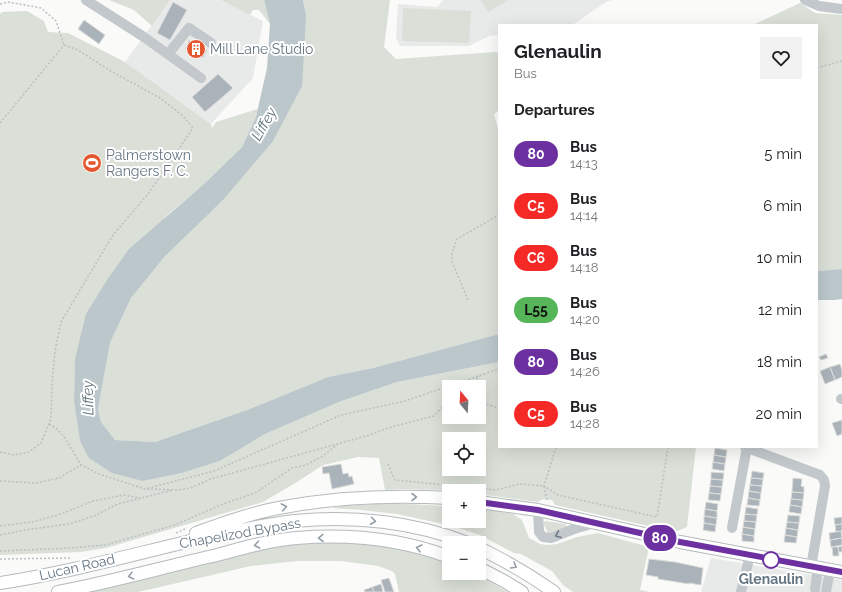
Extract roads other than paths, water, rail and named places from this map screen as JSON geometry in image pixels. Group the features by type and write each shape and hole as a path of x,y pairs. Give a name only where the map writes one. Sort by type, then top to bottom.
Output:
{"main road":[{"path":"154,549 242,517 283,507 356,499 416,496 442,498"},
{"path":"486,503 541,511 680,542 825,570"},
{"name":"Chapelizod Bypass","path":"154,549 251,528 296,521 334,519 368,520 410,526 451,536"},
{"name":"Chapelizod Bypass","path":"58,592 95,585 253,546 296,538 362,538 408,546 442,555"},
{"name":"Lucan Road","path":"0,583 88,566 154,549"},
{"path":"486,551 503,559 532,576 554,592"},
{"path":"486,572 522,592"}],"street":[{"path":"86,0 144,37 201,78"},
{"path":"805,0 819,6 842,9"},
{"path":"168,54 189,28 210,43"},
{"path":"732,528 747,448"},
{"path":"750,448 820,475 824,480 826,591"},
{"path":"541,511 539,532 543,537 551,538 595,523"},
{"path":"740,592 750,555"},
{"path":"815,589 825,570"}],"water":[{"name":"Liffey","path":"264,0 303,0 306,15 302,86 273,141 223,200 164,257 131,298 110,343 98,409 101,422 115,440 155,442 247,410 328,377 373,368 498,334 498,362 397,382 339,402 265,434 220,461 182,473 143,481 112,473 89,458 80,441 74,402 75,359 86,314 107,280 129,249 204,184 242,147 256,117 267,68 270,24"},
{"path":"842,269 842,299 818,300 818,271"}],"place":[{"name":"Mill Lane Studio","path":"196,49"},
{"name":"Palmerstown Rangers F. C.","path":"92,163"},
{"name":"Glenaulin","path":"771,560"}]}
